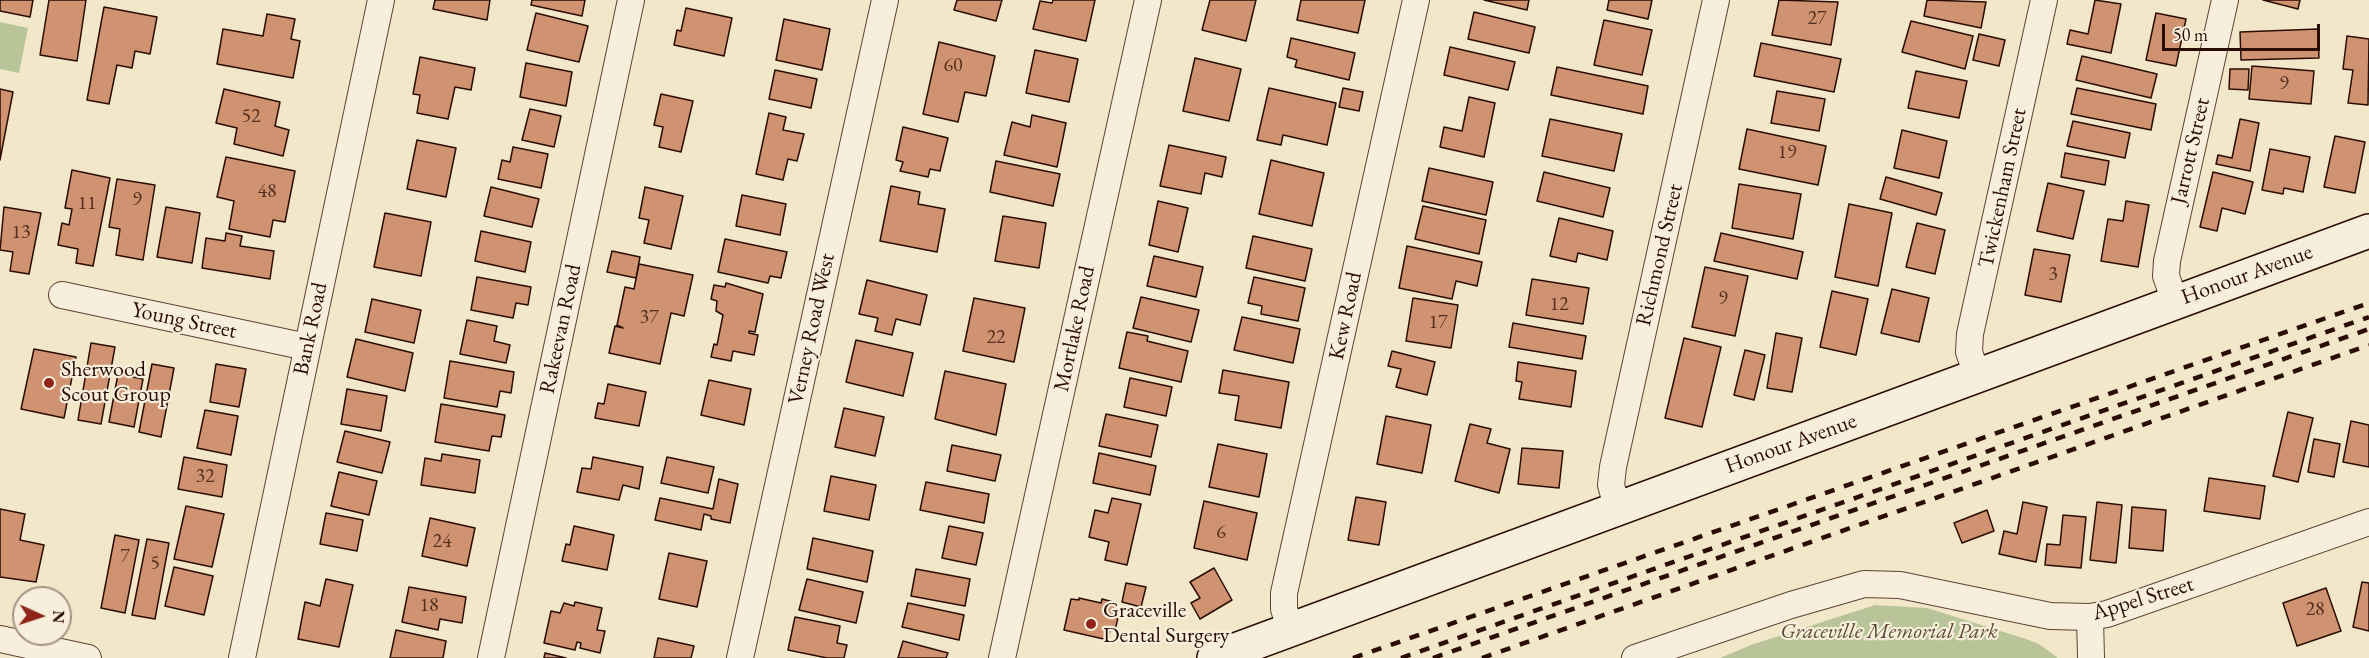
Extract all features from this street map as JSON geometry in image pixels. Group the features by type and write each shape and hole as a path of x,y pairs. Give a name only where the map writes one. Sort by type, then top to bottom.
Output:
{"main road":[{"name":"Honour Avenue","path":"1214,658 2369,231"}],"street":[{"name":"Rakeevan Road","path":"491,658 631,0"},
{"name":"Verney Road West","path":"740,658 885,0"},
{"name":"Mortlake Road","path":"1002,658 1148,0"},
{"name":"Kew Road","path":"1291,631 1284,609 1284,593 1416,0"},
{"name":"Richmond Street","path":"1618,510 1611,485 1613,467 1716,0"},
{"name":"Twickenham Street","path":"1977,375 1969,352 1970,334 2044,0"},
{"name":"Jarrott Street","path":"2175,302 2166,276 2167,261 2225,0"},
{"name":"Bank Road","path":"242,658 307,347 374,2"},
{"name":"Young Street","path":"62,295 307,347"},
{"name":"Appel Street","path":"1635,658 1791,605 1864,584 1900,585 2050,616 2090,617 2107,614 2369,522"},
{"path":"2090,617 2091,658"},
{"path":"0,639 88,658"}],"green space":[{"path":"0,22 28,28 19,73 0,69"},
{"name":"Graceville Memorial Park","path":"1875,605 1927,608 2026,639 2039,644 2058,658 1720,658 1751,645"}],"building":[{"path":"0,0 33,0 30,17 0,11"},
{"path":"49,0 86,0 77,61 40,55"},
{"path":"435,0 490,0 487,20 433,9"},
{"path":"532,0 585,0 582,16 531,5"},
{"path":"957,0 1002,0 996,21 954,10"},
{"path":"1053,0 1095,0 1086,41 1033,29 1040,1 1052,3"},
{"path":"1210,0 1256,0 1246,41 1202,30"},
{"path":"1301,0 1365,0 1358,33 1297,20"},
{"path":"1484,0 1529,0 1527,10"},
{"path":"1609,0 1652,0 1648,19 1607,10"},
{"path":"1779,0 1838,2 1831,45 1772,35"},
{"path":"1927,0 1986,2 1981,28 1924,16"},
{"path":"2095,0 2121,4 2111,53 2067,44 2070,30 2088,34"},
{"path":"2263,0 2300,0 2298,9"},
{"path":"104,7 157,17 150,54 135,51 132,68 117,65 109,104 87,100"},
{"path":"686,8 732,18 724,56 674,45 677,30 681,31"},
{"path":"1474,12 1535,27 1529,53 1468,39"},
{"path":"536,13 588,26 579,62 527,50"},
{"path":"2156,13 2186,19 2176,66 2146,60"},
{"path":"267,14 295,19 291,39 300,41 293,78 217,64 223,29 263,36"},
{"path":"784,19 830,29 822,70 776,60"},
{"path":"1604,20 1652,30 1642,75 1594,65"},
{"path":"1911,21 1973,36 1965,69 1902,52"},
{"path":"2318,29 2319,58 2241,60 2240,32"},
{"path":"1979,34 2005,40 1999,66 1973,60"},
{"path":"2347,36 2369,39 2368,105 2348,103 2353,70 2343,69"},
{"path":"1291,38 1355,53 1349,80 1295,67 1297,60 1287,57"},
{"path":"939,42 995,56 986,96 965,92 958,122 923,114"},
{"path":"1761,43 1841,59 1834,92 1754,76"},
{"path":"1450,47 1515,62 1508,90 1444,75"},
{"path":"1035,50 1078,59 1069,102 1026,93"},
{"path":"2082,56 2157,74 2151,98 2076,80"},
{"path":"420,57 475,68 471,90 455,87 448,119 417,113 420,95 413,94"},
{"path":"1195,58 1241,69 1229,121 1183,111"},
{"path":"526,63 572,72 566,106 520,97"},
{"path":"2252,66 2314,71 2311,104 2249,99"},
{"path":"1557,67 1648,86 1643,114 1551,95"},
{"path":"2230,69 2249,69 2248,90 2229,89"},
{"path":"775,70 817,79 811,108 769,99"},
{"path":"1916,71 1967,81 1959,118 1908,108"},
{"path":"1269,88 1336,103 1327,145 1283,135 1281,145 1257,140"},
{"path":"1343,88 1363,92 1359,111 1339,107"},
{"path":"2077,88 2156,104 2151,130 2071,114"},
{"path":"0,89 13,92 0,160"},
{"path":"224,89 280,102 275,126 289,130 283,156 234,144 237,128 216,123"},
{"path":"1777,91 1825,99 1819,131 1771,123"},
{"path":"661,94 693,101 681,152 659,147 663,127 654,125"},
{"path":"1469,97 1495,103 1484,157 1440,147 1444,127 1462,131"},
{"path":"530,109 561,116 554,147 522,140"},
{"path":"769,113 786,117 783,130 804,134 797,161 788,159 783,180 756,174"},
{"path":"1032,115 1066,123 1057,167 1004,155 1012,122 1030,127"},
{"path":"1550,119 1622,134 1614,171 1542,156"},
{"path":"2240,119 2259,123 2250,171 2216,164 2218,155 2232,158"},
{"path":"2073,121 2130,133 2125,158 2067,146"},
{"path":"903,127 948,138 940,171 930,169 928,177 900,171 903,162 896,160"},
{"path":"1747,129 1826,146 1818,185 1739,169"},
{"path":"1902,130 1947,141 1939,178 1894,168"},
{"path":"2335,136 2365,142 2355,193 2324,187"},
{"path":"417,140 456,148 446,197 407,189"},
{"path":"1169,145 1226,157 1222,177 1205,173 1201,194 1160,186"},
{"path":"513,147 548,154 541,188 498,179 502,160 510,162"},
{"path":"2270,149 2310,157 2303,192 2284,188 2283,194 2262,190"},
{"path":"2065,153 2109,161 2105,185 2061,177"},
{"path":"226,157 295,171 285,222 273,220 270,237 229,229 234,201 217,197"},
{"path":"1271,160 1324,173 1312,226 1259,214"},
{"path":"996,161 1060,174 1053,206 990,192"},
{"path":"1429,168 1493,182 1486,215 1422,201"},
{"path":"72,170 110,178 93,266 76,263 78,249 58,245 62,223 69,225 72,209 65,208"},
{"path":"1544,172 1610,188 1603,217 1537,201"},
{"path":"2213,172 2253,182 2245,214 2222,208 2217,231 2200,227"},
{"path":"1886,177 1942,193 1936,215 1880,199"},
{"path":"117,179 155,185 143,260 116,255 120,229 109,227"},
{"path":"2048,183 2084,191 2073,239 2037,231"},
{"path":"1739,184 1801,194 1793,239 1732,228"},
{"path":"891,186 920,192 918,204 945,209 937,252 880,241"},
{"path":"491,187 539,199 532,227 484,216"},
{"path":"645,187 683,196 671,249 644,243 649,220 639,218"},
{"path":"742,195 786,204 780,235 736,226"},
{"path":"1158,201 1188,208 1178,252 1149,245"},
{"path":"2126,201 2149,205 2138,267 2101,261 2108,219 2123,221"},
{"path":"1849,204 1892,213 1878,286 1835,277"},
{"path":"1423,206 1486,220 1479,254 1415,239"},
{"path":"4,207 41,213 29,274 10,271 13,252 0,250"},
{"path":"166,207 200,213 192,263 157,257"},
{"path":"385,213 431,222 421,276 374,267"},
{"path":"1003,216 1046,223 1039,268 995,261"},
{"path":"1559,218 1613,231 1607,260 1578,253 1576,262 1550,256"},
{"path":"1917,223 1945,230 1935,274 1906,267"},
{"path":"481,231 531,242 525,272 475,261"},
{"path":"226,233 242,236 240,246 274,251 270,279 202,268 206,238 225,241"},
{"path":"1721,233 1803,252 1797,279 1714,261"},
{"path":"1253,236 1312,249 1305,281 1246,268"},
{"path":"725,239 787,252 781,278 770,276 768,283 718,272"},
{"path":"1407,246 1482,262 1477,286 1456,281 1452,299 1399,288"},
{"path":"2034,249 2070,255 2061,302 2025,295"},
{"path":"612,251 640,257 636,278 607,272"},
{"path":"1154,256 1203,267 1196,297 1147,286"},
{"path":"639,264 693,275 684,316 671,313 660,364 609,353 615,326 623,328 617,325 625,287 634,289"},
{"path":"1705,267 1748,276 1735,336 1692,327"},
{"path":"477,277 531,287 528,305 516,303 513,318 471,310"},
{"path":"1254,277 1305,288 1298,321 1261,314 1262,306 1248,303"},
{"path":"1532,279 1589,288 1583,324 1526,315"},
{"path":"867,280 927,295 920,325 896,319 892,335 875,331 878,318 859,314"},
{"path":"726,283 763,294 755,332 749,331 749,333 758,335 754,355 733,351 731,361 711,357 714,344 717,345 723,315 716,311 717,301 711,299 714,285 725,287"},
{"path":"1892,289 1929,298 1919,342 1881,333"},
{"path":"1832,291 1868,299 1856,355 1820,347"},
{"path":"1141,297 1199,310 1191,342 1133,328"},
{"path":"974,298 1025,308 1014,362 963,351"},
{"path":"1413,298 1458,305 1451,348 1406,341"},
{"path":"372,299 421,310 414,343 365,332"},
{"path":"1242,317 1300,329 1293,363 1234,350"},
{"path":"467,320 497,326 494,341 510,345 506,363 460,354"},
{"path":"1513,323 1586,336 1582,359 1509,347"},
{"path":"1127,332 1148,336 1147,341 1188,351 1181,382 1119,368"},
{"path":"1776,333 1802,338 1792,392 1767,388"},
{"path":"1684,338 1721,347 1702,427 1665,418"},
{"path":"356,339 413,353 405,391 347,377"},
{"path":"856,340 913,353 903,396 846,382"},
{"path":"91,343 115,347 101,424 78,420"},
{"name":"Sherwood Scout Group","path":"34,349 76,357 64,418 21,409"},
{"path":"1745,350 1765,355 1754,400 1734,395"},
{"path":"1392,351 1435,362 1427,395 1396,387 1401,369 1388,366"},
{"path":"450,361 514,372 511,393 500,391 497,407 444,398"},
{"path":"1518,362 1576,371 1571,407 1519,399 1522,382 1516,381"},
{"path":"152,364 174,368 161,437 139,432"},
{"path":"216,364 246,369 239,407 210,402"},
{"path":"1223,370 1289,382 1281,428 1235,420 1239,396 1219,393"},
{"path":"945,371 1006,384 996,435 935,419"},
{"path":"118,374 143,379 134,427 109,422"},
{"path":"1130,378 1172,387 1166,416 1124,407"},
{"path":"709,380 751,389 744,425 701,415"},
{"path":"608,384 646,392 639,426 595,418 598,403 604,404"},
{"path":"347,389 387,396 381,431 341,424"},
{"path":"441,404 505,415 501,437 492,436 489,451 435,442"},
{"path":"844,408 884,417 875,456 835,447"},
{"path":"205,410 238,416 231,455 197,448"},
{"path":"2288,412 2313,418 2298,482 2273,476"},
{"path":"1106,414 1158,425 1151,457 1099,446"},
{"path":"1386,416 1431,425 1422,473 1377,464"},
{"path":"2351,421 2369,425 2369,467 2343,462"},
{"path":"1470,424 1491,429 1487,443 1510,449 1499,493 1455,481"},
{"path":"345,431 390,442 382,473 337,462"},
{"path":"2314,439 2340,444 2334,477 2308,472"},
{"path":"1218,444 1267,454 1259,497 1209,487"},
{"path":"952,445 1001,455 995,481 947,471"},
{"path":"1522,448 1563,451 1559,488 1518,484"},
{"path":"1099,453 1156,466 1150,495 1093,483"},
{"path":"442,454 480,460 475,493 421,485 425,458 441,461"},
{"path":"184,457 227,465 222,497 178,489"},
{"path":"593,457 643,467 639,489 623,485 619,500 577,492 582,468 591,469"},
{"path":"667,457 714,467 708,493 661,483"},
{"path":"339,472 377,481 369,515 331,506"},
{"path":"831,476 876,485 869,520 824,511"},
{"path":"2209,478 2265,486 2260,519 2204,511"},
{"path":"719,479 738,484 730,523 711,519 711,516 704,514 701,530 655,520 660,498 713,509"},
{"path":"926,482 989,494 984,523 920,510"},
{"path":"1356,497 1386,502 1379,545 1348,540"},
{"path":"1112,498 1141,504 1127,565 1105,560 1109,542 1089,537 1095,510 1108,513"},
{"path":"1204,501 1257,513 1247,560 1194,548"},
{"path":"2023,502 2047,507 2036,562 1999,554 2004,531 2017,534"},
{"path":"2097,502 2122,505 2116,563 2090,560"},
{"path":"186,506 224,514 212,567 174,559"},
{"path":"2132,507 2166,510 2163,551 2129,548"},
{"path":"0,509 25,514 20,540 44,545 36,582 0,577"},
{"path":"1987,510 1994,531 1962,543 1954,523"},
{"path":"326,513 363,520 357,551 320,544"},
{"path":"2063,515 2086,517 2081,568 2045,565 2047,544 2060,545"},
{"path":"430,518 475,528 467,566 422,556"},
{"path":"574,526 614,535 607,570 562,561 566,544 570,545"},
{"path":"949,526 983,533 976,565 942,558"},
{"path":"115,535 139,540 125,613 101,608"},
{"path":"813,538 873,551 867,582 807,569"},
{"path":"147,539 169,543 155,619 132,615"},
{"path":"669,553 707,561 697,607 659,599"},
{"path":"174,567 213,576 204,615 165,606"},
{"path":"1214,568 1232,600 1200,619 1191,603 1200,598 1190,582"},
{"path":"916,569 970,579 965,606 911,596"},
{"path":"326,579 353,585 339,647 298,639 305,602 320,606"},
{"path":"807,579 863,592 856,623 799,610"},
{"path":"2362,582 2369,583 2369,631 2353,627"},
{"path":"1126,583 1146,587 1141,607 1122,602"},
{"path":"409,587 466,597 462,623 440,619 438,630 402,622"},
{"path":"2326,588 2341,631 2297,646 2283,603"},
{"name":"Graceville Dental Surgery","path":"1079,598 1101,603 1102,599 1117,603 1114,617 1118,618 1115,630 1110,630 1108,640 1064,630 1071,599 1079,600"},
{"path":"575,602 602,608 597,630 605,631 600,653 580,648 581,643 577,642 575,650 544,643 551,611 560,613 564,603 574,606"},
{"path":"908,603 964,615 959,640 902,627"},
{"path":"795,617 840,626 837,643 847,645 844,658 827,658 788,650"},
{"path":"396,630 446,641 443,658 390,658"},
{"path":"658,638 694,646 691,658 654,658"},
{"path":"903,641 948,653 946,658 898,658"},
{"path":"545,653 566,658 544,658"}],"railway":[{"path":"1353,658 2369,303"},
{"path":"1401,658 2369,317"},
{"path":"1433,658 2369,329"},
{"path":"1482,658 2369,345"}],"place":[{"name":"Sherwood Scout Group","path":"49,383"},
{"name":"Graceville Dental Surgery","path":"1091,624"}]}
